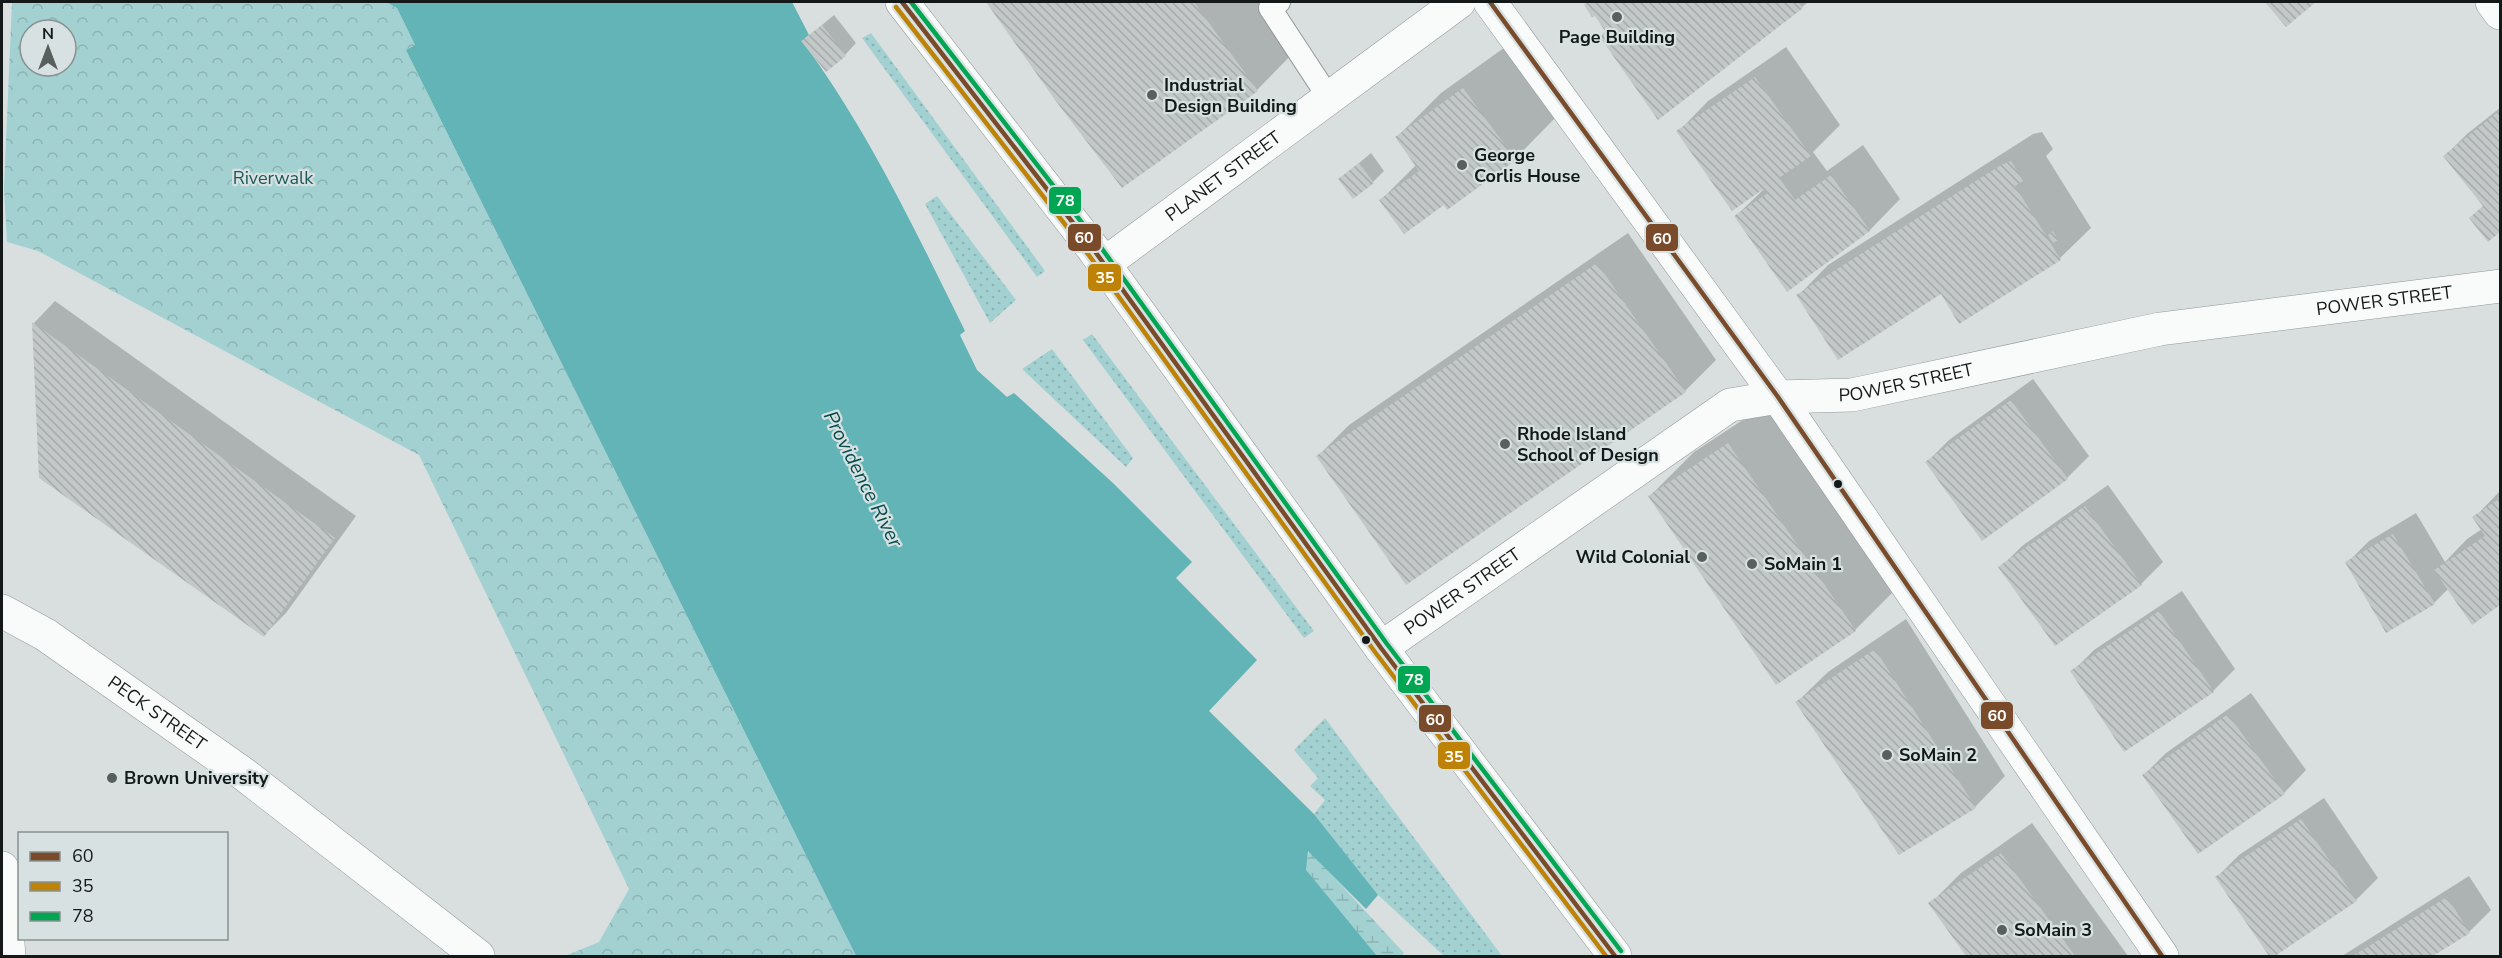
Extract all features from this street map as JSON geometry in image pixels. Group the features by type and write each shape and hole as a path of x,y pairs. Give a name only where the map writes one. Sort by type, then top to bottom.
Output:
{"main road":[{"path":"902,2 1104,264 1381,648 1615,957"},
{"name":"PLANET STREET","path":"1104,264 1460,2"},
{"path":"1490,2 1778,397 2162,957"},
{"path":"2492,2 2500,12"},
{"name":"POWER STREET","path":"1381,648 1730,405 1778,397 1852,395 2140,333 2500,286"},
{"name":"PECK STREET","path":"2,611 46,635 245,775 478,957"},
{"path":"2,868 9,957"}],"lane":[{"path":"1279,2 1270,8 1329,98"}],"green space":[{"name":"Riverwalk","path":"12,2 386,2 397,8 415,45 406,50 856,956 565,956 599,942 629,889 419,455 38,251 7,242 4,188"},
{"path":"871,33 1045,271 1037,277 862,38"},
{"path":"937,196 1016,300 990,323 925,204"},
{"path":"1092,334 1314,631 1304,638 1083,340"},
{"path":"1052,349 1133,458 1126,467 1022,369"},
{"path":"1325,718 1502,956 1444,956 1376,893 1314,814 1325,800 1310,786 1318,778 1294,750"},
{"path":"1309,850 1404,953 1402,956 1350,956 1305,870"}],"water":[{"name":"Providence River","path":"386,2 792,2 809,35 802,41 848,110 890,182 965,331 960,335 977,370 1007,397 1014,393 1113,483 1192,562 1176,578 1257,660 1209,711 1314,814 1378,895 1366,909 1308,851 1306,870 1377,956 856,956 406,50 415,45 397,8"}],"building":[{"name":"Industrial Design Building","path":"986,2 1194,2 1258,91 1122,188 1055,100"},
{"path":"1585,2 1798,2 1803,8 1658,120 1600,37 1605,31 1595,16 1592,17 1584,5"},
{"path":"2265,2 2316,2 2286,27"},
{"path":"822,25 846,56 826,72 801,41"},
{"path":"1755,77 1811,156 1779,178 1795,200 1831,175 1870,231 1787,292 1734,216 1768,193 1765,188 1732,211 1676,131"},
{"name":"George Corlis House","path":"1463,88 1516,160 1447,210 1444,205 1404,234 1379,200 1419,171 1395,137"},
{"path":"2499,111 2500,232 2488,242 2469,218 2483,206 2443,156"},
{"path":"2011,161 2023,181 2015,186 2061,260 1959,324 1941,294 1838,360 1796,295 2001,165"},
{"path":"1359,163 1374,183 1353,199 1338,179"},
{"path":"2053,231 2058,240 2053,243 2048,235"},
{"path":"1597,263 1686,392 1406,585 1316,456"},
{"path":"32,322 335,538 264,637 39,478"},
{"path":"2011,400 2068,479 1982,541 1925,462"},
{"name":"SoMain 1","path":"1728,443 1856,631 1776,685 1648,496"},
{"path":"2500,498 2500,605 2472,625 2434,570 2485,536 2472,517"},
{"path":"2085,506 2142,585 2055,646 1998,567"},
{"path":"2393,534 2435,604 2386,633 2345,562"},
{"path":"2159,611 2214,692 2124,752 2070,671"},
{"name":"SoMain 2","path":"1875,649 1976,808 1899,855 1795,702"},
{"path":"2228,714 2285,794 2198,854 2142,775"},
{"path":"2301,819 2357,901 2275,956 2269,956 2215,877"},
{"name":"SoMain 3","path":"2001,853 2075,956 1966,956 1928,903"},
{"path":"2447,897 2470,933 2433,956 2353,956"}],"transit line":[{"name":"60","path":"902,2 1094,250 1381,648 1615,956"},
{"name":"78","path":"911,2 1100,246 1387,644 1621,951"},
{"name":"60","path":"1490,2 1778,397 2162,956"},
{"name":"35","path":"896,7 1088,254 1375,652 1606,956"}],"place":[{"name":"Page Building","path":"1617,17"},
{"name":"Industrial Design Building","path":"1152,95"},
{"name":"George Corlis House","path":"1462,165"},
{"name":"Rhode Island School of Design","path":"1505,444"},
{"name":"Wild Colonial","path":"1702,557"},
{"name":"SoMain 1","path":"1752,564"},
{"name":"SoMain 2","path":"1887,755"},
{"name":"Brown University","path":"112,778"},
{"name":"SoMain 3","path":"2002,930"}]}
